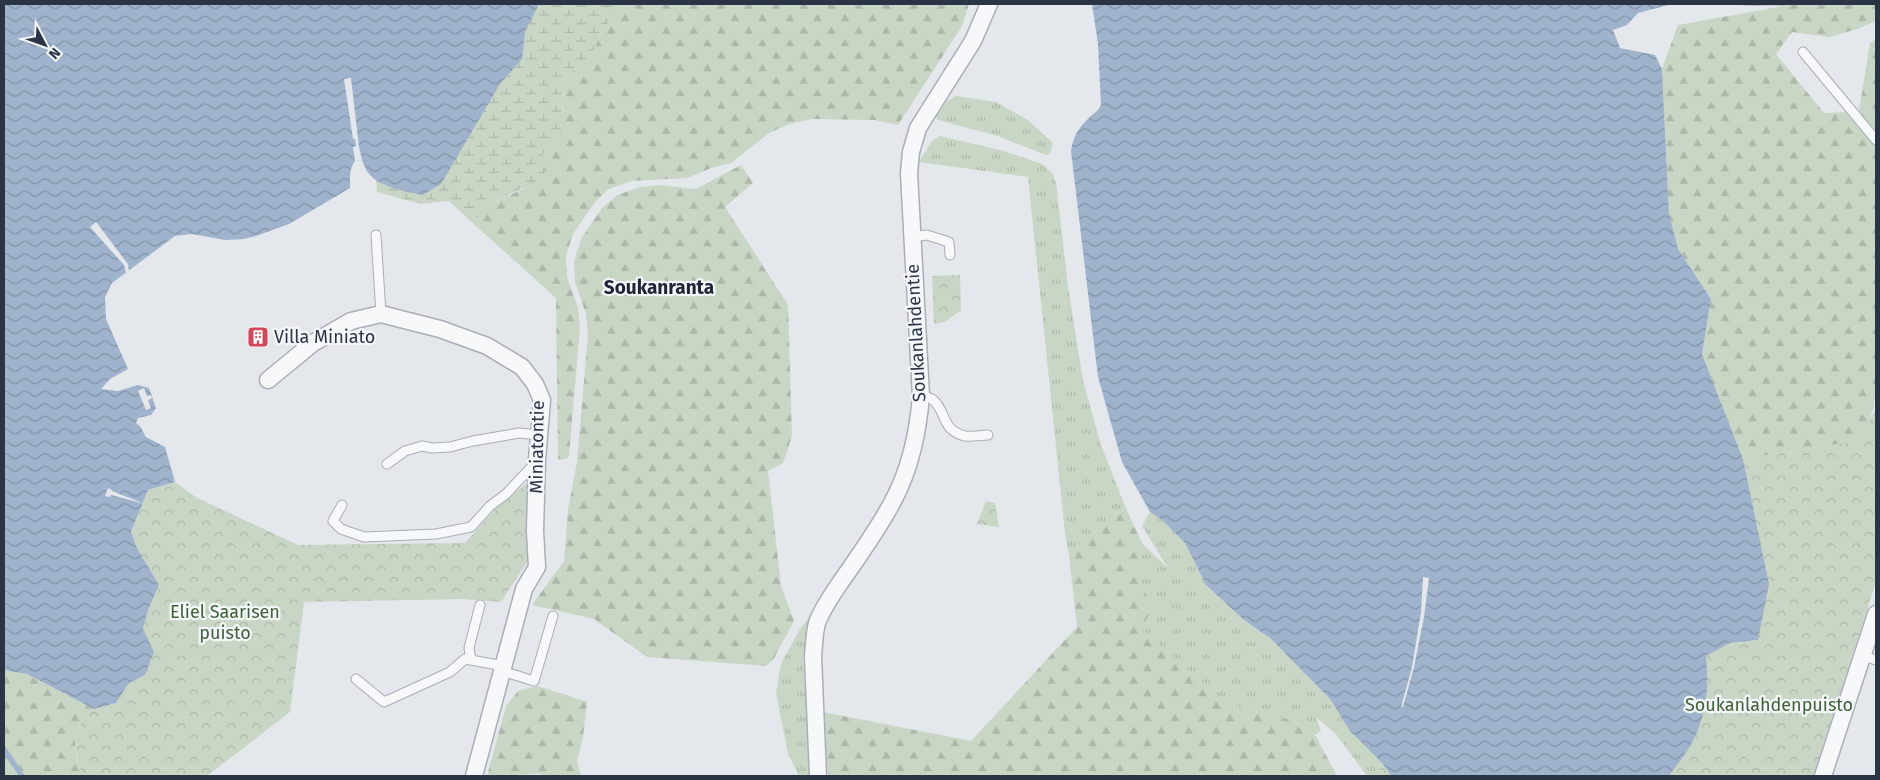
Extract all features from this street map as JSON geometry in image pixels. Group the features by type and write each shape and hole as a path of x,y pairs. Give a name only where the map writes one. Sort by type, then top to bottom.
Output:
{"street":[{"name":"Soukanlahdentie","path":"818,776 813,657 817,622 894,500 913,450 919,420 921,396 909,172 913,140 924,116 973,41 989,4"},
{"name":"Miniatontie","path":"268,380 313,343 351,321 381,314 440,329 487,346 522,368 535,384 542,400 537,460 535,531 537,567 524,589 474,776"},
{"path":"1823,776 1870,658 1876,614"}],"lane":[{"path":"1803,52 1876,140"},
{"path":"376,235 381,314"},
{"path":"912,237 927,235 949,242 950,255"},
{"path":"921,396 932,398 948,426 957,433 966,436 988,435"},
{"path":"387,464 405,451 422,446 432,448 450,447 519,433 540,436"},
{"path":"342,505 333,522 341,529 364,537 436,534 471,527 490,506 506,494 537,460"},
{"path":"471,660 469,648 480,605"},
{"path":"356,679 384,702 450,672 465,659 503,669 534,681 552,616"}],"green space":[{"path":"394,4 624,4 602,30 588,64 565,74 561,131 543,155 545,177 480,209 477,227 449,201 421,204 377,192 376,179 400,167"},
{"path":"624,4 969,4 962,26 898,125 875,120 812,119 789,124 769,133 731,163 711,168 687,178 632,181 609,189 595,202 573,234 566,256 567,277 578,308 580,328 569,456 566,459 558,460 556,298 477,227 480,209 523,189 543,155 561,130 565,74 588,64 602,30"},
{"path":"1739,4 1786,4 1784,6 1745,6"},
{"path":"1786,4 1876,4 1876,21 1830,37 1792,32 1776,54 1824,113 1851,112 1876,144 1876,391 1870,418 1857,441 1743,459 1702,354 1711,299 1678,249 1669,213 1662,69 1678,25 1784,6"},
{"path":"1876,39 1876,135 1859,111 1870,43"},
{"path":"956,96 996,102 1028,120 1053,143 1050,153 1046,155 998,136 938,120 936,117 947,101"},
{"path":"940,136 1004,151 1042,164 1052,173 1056,182 1068,286 1083,381 1101,445 1125,506 1069,555 1065,533 1028,177 919,162 932,141"},
{"path":"741,165 753,183 725,207 788,305 792,436 783,463 768,471 781,586 794,621 773,660 766,666 647,657 594,619 532,605 564,561 568,509 577,462 588,334 586,314 575,282 574,262 581,239 602,208 617,195 640,187 660,185 696,189"},
{"path":"960,275 961,310 945,322 934,324 932,276"},
{"name":"Soukanlahdenpuisto","path":"1876,409 1876,582 1813,776 1669,776 1693,741 1707,672 1706,656 1730,643 1758,640 1751,500 1743,459 1857,441"},
{"name":"Eliel Saarisen puisto","path":"530,481 531,556 501,602 463,599 304,602 290,712 207,776 84,776 78,764 74,732 94,709 116,703 128,684 145,675 143,629 148,610 159,585 137,548 131,533 148,490 175,482 197,498 298,545 465,543 499,505"},
{"path":"986,501 995,503 999,527 977,524"},
{"path":"1125,506 1142,543 1137,577 1153,607 1141,629 1217,695 1245,710 1292,720 1315,735 1337,776 828,776 823,712 971,741 1077,627 1069,555"},
{"path":"1150,512 1163,521 1185,543 1206,585 1244,620 1271,639 1330,699 1350,731 1382,763 1376,776 1367,776 1336,734 1316,717 1321,731 1315,735 1292,720 1245,710 1217,695 1140,629 1137,577 1142,543 1167,567 1142,526"},
{"path":"810,616 803,659 811,776 799,776 788,753 776,693 781,664 800,629"},
{"path":"4,670 27,674 94,709 74,732 77,761 84,776 4,776"},
{"path":"538,686 587,702 583,738 577,761 581,776 544,776 542,774 487,776 506,706 518,691"},
{"path":"1382,763 1391,776 1376,776"}],"water":[{"path":"4,4 539,4 525,32 522,59 500,84 441,184 423,195 402,191 387,186 375,179 367,172 362,160 355,161 351,170 350,188 289,224 244,239 225,240 192,234 175,236 112,283 105,297 106,319 128,369 110,379 101,389 118,391 138,385 149,388 156,408 151,415 138,418 136,423 140,426 146,437 165,447 175,482 148,490 131,532 137,548 159,585 148,610 143,629 154,652 145,675 128,684 116,703 94,709 27,674 4,670"},
{"path":"1092,4 1672,4 1638,13 1627,25 1613,30 1620,48 1655,55 1662,69 1669,213 1678,249 1711,299 1702,354 1743,459 1769,584 1758,640 1730,643 1706,656 1706,699 1698,731 1682,759 1669,776 1391,776 1382,763 1350,731 1330,699 1271,639 1244,620 1206,585 1185,543 1163,521 1150,512 1122,462 1098,377 1071,151 1077,132 1101,105 1098,44"}],"pier":[{"path":"351,78 362,160 355,161 353,147 356,146 355,139 353,139 344,79"},
{"path":"96,222 128,264 129,271 126,273 124,265 90,227"},
{"path":"144,388 147,396 151,395 152,398 148,400 151,408 146,410 138,391"},
{"path":"108,488 145,504 111,495 110,497 105,496"},
{"path":"1423,577 1429,578 1424,617 1414,667 1403,707 1401,707 1412,667 1421,612"}],"waterway":[{"path":"4,749 22,776"}],"place":[{"name":"Villa Miniato","path":"258,337"}],"district":[{"name":"Soukanranta","path":"659,287"}]}
